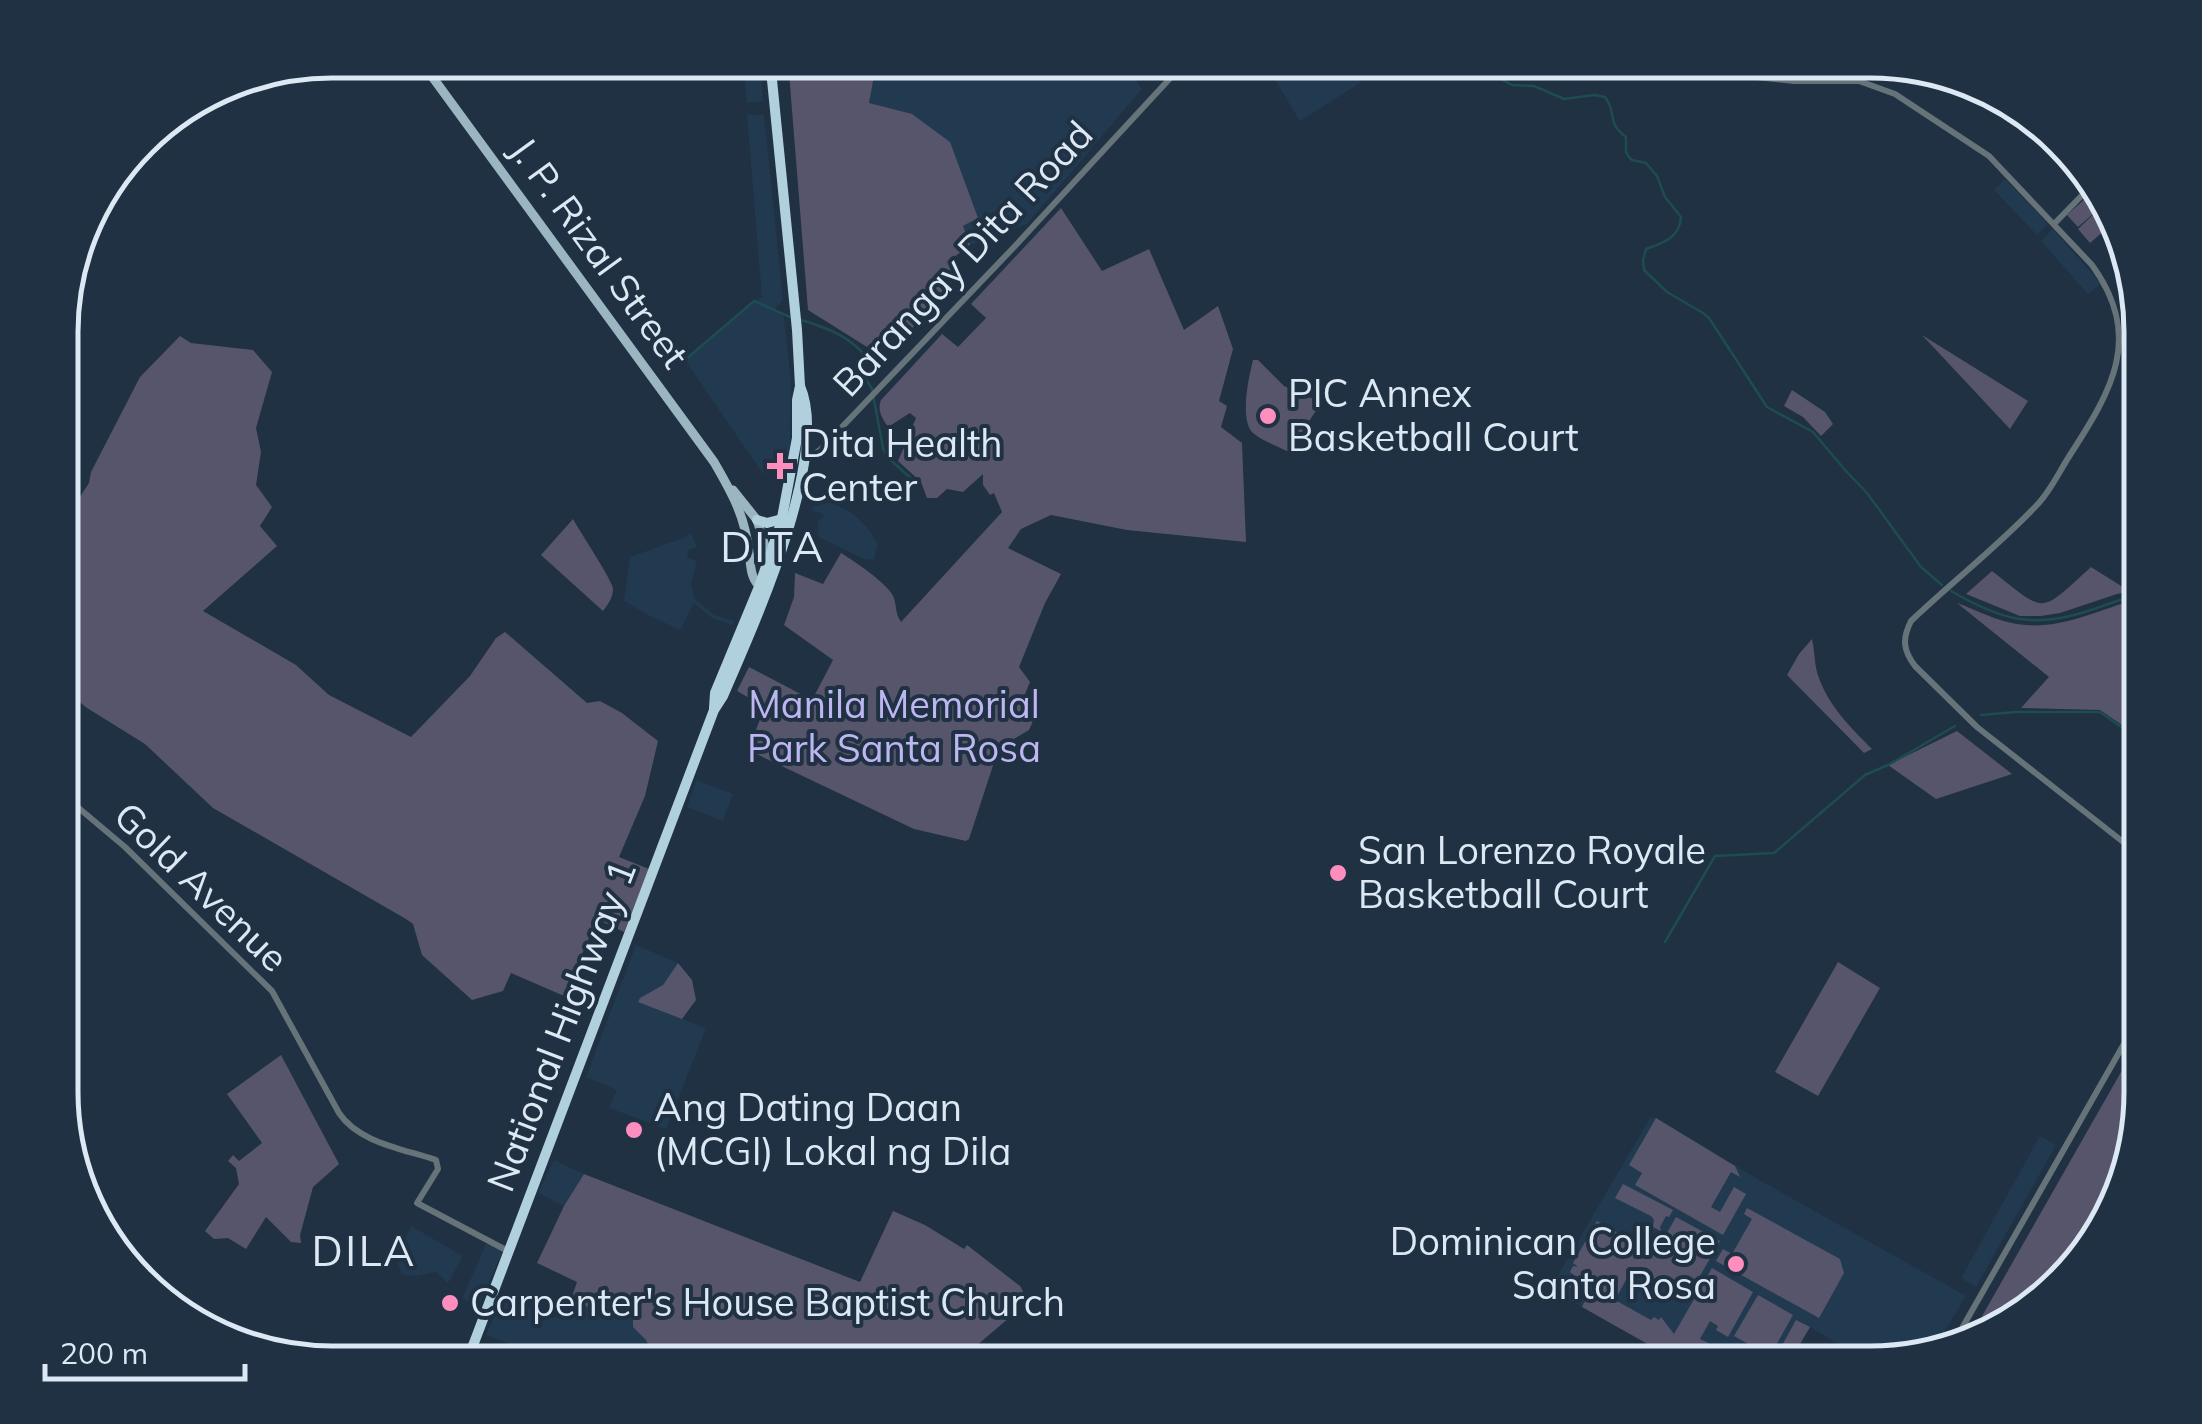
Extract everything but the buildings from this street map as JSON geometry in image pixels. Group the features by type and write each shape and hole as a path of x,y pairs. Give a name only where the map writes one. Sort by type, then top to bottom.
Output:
{"highway":[{"name":"National Highway 1","path":"473,1346 714,710 715,693 763,589 773,576 795,508 800,386 772,78"},
{"name":"National Highway 1","path":"763,589 806,440 806,399 800,386"},
{"path":"757,520 767,523 782,518"}],"main road":[{"name":"J. P. Rizal Street","path":"433,78 714,462 746,527 752,577 763,589"},
{"name":"J. P. Rizal Street","path":"727,485 757,520 773,576"}],"street":[{"name":"Barangay Dita Road","path":"799,461 820,450 1169,78"},
{"path":"1757,78 1859,81 1895,94 1981,149 2092,265 2110,296 2117,322 2118,362 2111,386 2087,429 2042,500 1911,621 1904,644 1915,666 1977,728 2124,843"},
{"path":"2054,224 2084,193"},
{"path":"806,440 812,451 820,450"},
{"name":"Gold Avenue","path":"78,808 272,991 339,1113 352,1128 436,1160 438,1169 417,1202 508,1250"},
{"path":"1962,1329 2124,1045"}],"shaded area":[{"path":"745,78 761,78 763,101 747,103"},
{"path":"874,78 1134,78 1142,89 1027,224 970,245 962,226 978,219 869,103"},
{"path":"1274,78 1359,78 1360,83 1300,121"},
{"path":"747,115 764,115 783,300 775,309 784,317 791,383 790,450 786,459 775,459 774,473 763,474 685,360 762,298"},
{"path":"2005,179 2048,224 2037,235 1994,190"},
{"path":"2053,229 2101,284 2088,294 2041,241"},
{"path":"830,502 852,513 868,528 878,544 874,560 819,537 817,522 825,516 812,511 813,507"},
{"path":"690,532 697,547 689,550 687,558 697,561 691,584 695,599 714,615 734,621 733,625 712,618 694,603 680,630 624,601 630,557 686,537"},
{"path":"697,780 733,794 723,821 687,807"},
{"path":"636,945 678,963 663,985 638,1002 706,1028 666,1129 609,1108 617,1090 586,1077"},
{"name":"Dominican College Santa Rosa","path":"1650,1118 1656,1118 1966,1296 1942,1336 1920,1342 1842,1346 1810,1327 1799,1346 1651,1346 1550,1289"},
{"path":"2040,1136 2056,1145 1976,1287 1961,1278"},
{"path":"554,1160 584,1174 564,1206 538,1193"},
{"path":"411,1226 463,1256 448,1283 436,1272 402,1274 396,1259"},
{"path":"487,1242 503,1250 477,1310 463,1297"},
{"path":"504,1294 543,1316 541,1321 581,1305 633,1318 633,1327 648,1346 511,1346 486,1335"}],"green space":[{"path":"789,78 874,78 869,103 912,114 950,142 978,218 963,226 970,245 949,261 952,282 908,333 896,327 867,347 808,310"},
{"path":"2086,198 2094,213 2078,227 2067,215"},
{"name":"Manila Memorial Park Santa Rosa","path":"1061,208 1102,271 1149,249 1184,330 1218,306 1233,349 1219,401 1227,406 1221,427 1242,443 1246,542 1127,530 1051,515 1021,529 1008,548 1061,574 1019,667 1030,682 1025,694 1037,712 1029,730 1009,742 1001,741 966,841 914,829 748,750 765,707 737,691 749,667 812,700 833,660 784,625 794,597 795,573 823,584 841,553 886,586 901,622 1002,512 994,493 990,495 983,485 983,474 963,492 947,489 937,498 927,498 921,482 898,461 916,418 910,413 888,427 880,404 942,334 958,347 986,318 971,304"},
{"path":"2095,213 2104,231 2090,243 2078,229"},
{"path":"1922,335 2028,401 2010,429"},
{"path":"180,336 191,343 253,350 272,372 256,428 261,452 256,485 272,507 260,526 277,546 203,611 296,665 329,695 411,737 470,676 496,638 505,632 587,703 600,701 658,741 645,796 619,857 649,869 624,932 597,919 564,996 511,973 503,991 472,1000 422,955 413,924 213,808 145,744 78,701 78,500 140,377"},
{"path":"1253,360 1258,360 1284,386 1318,401 1319,406 1289,452 1249,427 1246,398"},
{"path":"1792,390 1825,412 1833,424 1821,436 1803,417 1784,406"},
{"path":"573,519 612,584 610,601 603,611 541,555"},
{"path":"2091,567 2124,588 2124,593 2041,616 2020,616 1966,594 1992,571 2023,595 2042,603 2061,594"},
{"path":"1957,603 2017,624 2047,625 2124,603 2124,726 2100,710 2021,708 2049,677"},
{"path":"1812,639 1823,688 1841,716 1872,749 1864,753 1787,675"},
{"path":"1957,731 2012,774 1936,799 1888,765"},
{"path":"1838,962 1880,988 1818,1096 1775,1072"},
{"path":"678,963 692,980 696,1000 682,1019 638,1002 663,985"},
{"path":"281,1055 339,1164 313,1187 301,1243 291,1242 266,1217 246,1249 228,1238 214,1239 205,1231 239,1184 236,1168 228,1161 233,1155 239,1161 262,1143 227,1094"},
{"path":"2124,1067 2120,1142 2111,1174 2082,1234 2038,1284 1979,1322"},
{"path":"1656,1118 1735,1166 1740,1177 1731,1172 1711,1207 1720,1212 1734,1187 1746,1194 1723,1235 1635,1185 1642,1173 1629,1165"},
{"path":"584,1174 860,1282 893,1211 964,1249 967,1245 1023,1291 1010,1317 976,1346 648,1346 633,1327 633,1318 581,1305 566,1314 577,1282 537,1263"},
{"path":"1623,1184 1673,1210 1666,1216 1661,1231 1653,1227 1651,1216 1615,1198"},
{"path":"1747,1208 1840,1259 1844,1273 1819,1318 1716,1261 1723,1249 1732,1254 1752,1219 1744,1214"},
{"path":"1676,1217 1720,1241 1685,1302 1633,1267 1615,1300 1651,1320 1661,1317 1674,1334 1712,1268 1753,1292 1728,1337 1710,1321 1700,1339 1714,1346 1651,1346 1582,1307 1587,1297 1568,1286 1574,1275 1570,1272 1573,1266 1578,1267 1573,1263 1597,1221 1655,1254"},
{"path":"1758,1295 1793,1315 1776,1346 1752,1346 1734,1336"},
{"path":"1796,1320 1810,1327 1799,1346 1782,1346"}],"waterway":[{"path":"1499,78 1512,85 1534,86 1564,99 1605,97 1616,126 1626,137 1629,157 1646,163 1681,217 1674,234 1646,249 1644,270 1667,292 1709,318 1767,407 1813,432 1867,493 1921,567 1942,585"},
{"path":"685,360 754,301 790,317"},
{"path":"798,319 840,335 862,352 863,374 872,389 883,448 887,457 913,480"},
{"path":"1951,591 2002,615 2033,620 2068,616 2124,599"},
{"path":"1981,715 2100,712 2124,729"},
{"path":"1665,942 1715,856 1774,853 1865,775 1955,726"}],"place":[{"name":"PIC Annex Basketball Court","path":"1268,416"},
{"name":"Dita Health Center","path":"780,466"},
{"name":"San Lorenzo Royale Basketball Court","path":"1338,873"},
{"name":"Ang Dating Daan (MCGI) Lokal ng Dila","path":"634,1130"},
{"name":"Dominican College Santa Rosa","path":"1736,1264"},
{"name":"Carpenter's House Baptist Church","path":"450,1303"}],"district":[{"name":"DITA","path":"773,547"},
{"name":"DILA","path":"364,1251"}]}
